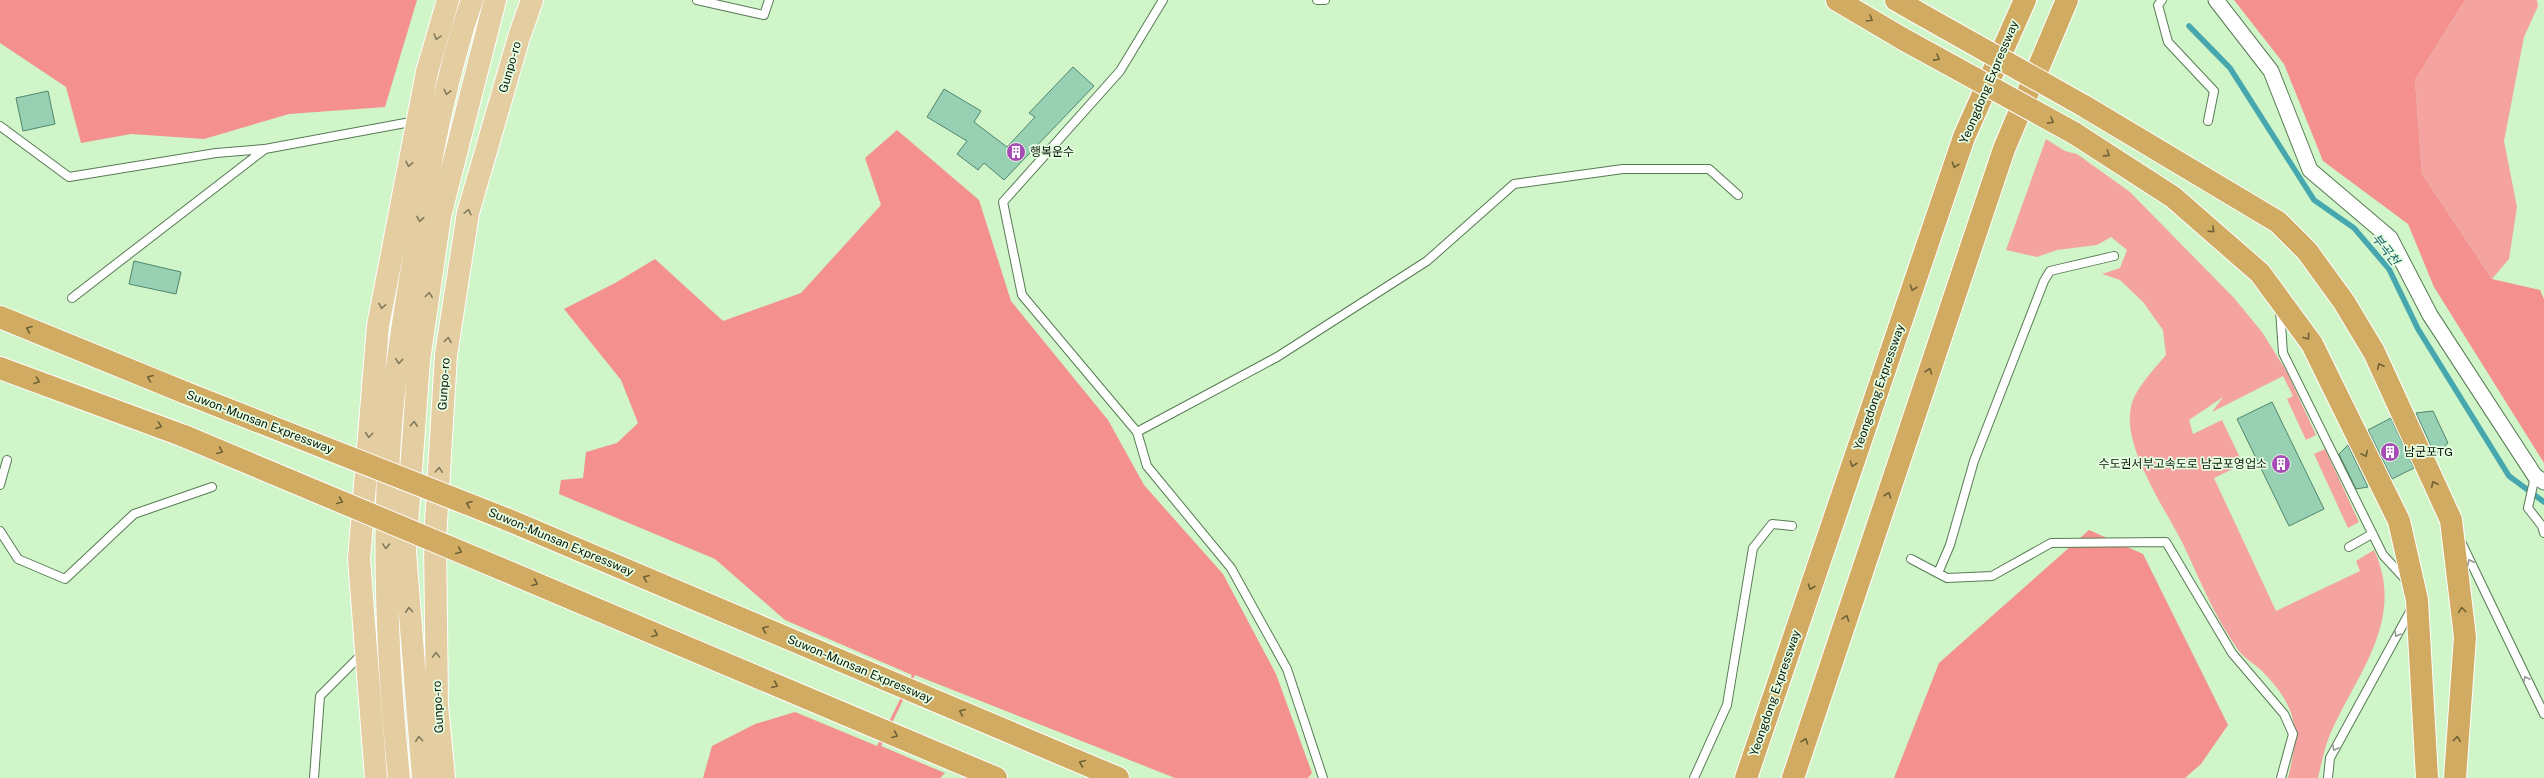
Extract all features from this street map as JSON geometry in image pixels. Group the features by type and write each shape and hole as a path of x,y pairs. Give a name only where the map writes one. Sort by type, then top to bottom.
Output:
{"highway":[{"path":"1837,0 1903,39 2074,133 2173,197 2260,273 2312,344 2399,521 2416,595 2427,778"},
{"path":"1896,0 2084,106 2278,222 2307,251 2344,302 2374,352 2451,520 2465,637 2455,778"},
{"name":"Yeongdong Expressway","path":"1746,778 1964,137 2025,0"},
{"path":"1792,778 2004,149 2067,0"},
{"name":"Suwon-Munsan Expressway","path":"0,318 186,393 506,518 1118,778"},
{"path":"0,368 184,436 996,778"}],"main road":[{"path":"376,778 359,559 378,326 428,72 448,0"},
{"path":"399,778 388,643 386,561 389,453 405,308 428,173 463,27 472,0"},
{"name":"Gunpo-ro","path":"423,778 405,552 419,360 440,216 496,0"},
{"name":"Gunpo-ro","path":"444,778 436,706 435,539 446,355 468,213 519,37 532,0"}],"street":[{"path":"2216,0 2271,71 2310,170 2390,238 2430,316 2539,479"}],"lane":[{"path":"697,0 764,15 769,0"},
{"path":"1163,0 1120,71 1003,202 1022,295 1137,432 1147,466 1231,568 1287,669 1323,778"},
{"path":"1317,0 1325,0"},
{"path":"2162,0 2158,5 2168,42 2214,91 2208,121"},
{"path":"0,126 69,177 216,153 265,149 418,121"},
{"path":"72,298 265,149"},
{"path":"1137,432 1277,357 1427,261 1514,184 1623,169 1709,169 1738,195"},
{"path":"1938,573 1950,545 1974,461 2044,281 2050,271 2114,256"},
{"path":"2279,300 2283,353 2383,555 2416,595 2330,758 2328,778"},
{"path":"0,485 6,460"},
{"path":"2539,479 2528,508 2542,526 2544,532"},
{"path":"0,531 18,559 65,579 134,514 212,487"},
{"path":"2451,520 2544,714"},
{"path":"1694,778 1727,705 1753,548 1772,524 1792,526"},
{"path":"2349,547 2372,534"},
{"path":"1911,559 1947,578 1992,576 2051,543 2166,542 2232,653 2284,714 2293,734 2281,778"},
{"path":"314,778 320,696 366,650"}],"shaded area":[{"path":"0,0 417,0 385,107 289,114 204,139 131,134 81,143 66,87 0,43"},
{"path":"2234,0 2465,0 2415,80 2422,174 2492,279 2540,290 2544,299 2544,463 2434,287 2408,224 2323,161 2284,64"},
{"path":"2465,0 2537,0 2538,6 2524,37 2504,141 2517,207 2509,259 2492,279 2422,174 2415,80"},
{"path":"897,130 979,200 1011,301 1108,420 1144,485 1223,574 1276,674 1312,773 1308,778 1175,778 915,675 881,746 945,773 940,778 703,778 712,746 755,724 795,712 877,746 912,675 785,620 715,559 559,494 561,480 583,478 586,452 617,443 638,423 621,380 564,309 615,283 655,259 723,321 801,293 881,205 865,158"},
{"path":"2046,139 2065,151 2077,154 2130,192 2234,298 2262,332 2287,372 2316,435 2306,440 2287,399 2293,396 2283,376 2212,412 2223,397 2189,420 2193,434 2222,420 2243,464 2214,478 2276,611 2360,571 2356,561 2374,550 2383,576 2385,600 2381,624 2374,647 2329,737 2318,778 2288,778 2292,761 2295,733 2289,708 2274,684 2262,671 2241,654 2230,638 2208,599 2183,544 2156,495 2139,458 2133,440 2130,423 2131,407 2140,387 2166,355 2163,330 2143,302 2120,280 2102,274 2120,268 2127,250 2111,237 2097,245 2057,250 2037,257 2006,250"},
{"path":"2325,449 2359,522 2348,528 2314,454"},
{"path":"2089,530 2143,554 2228,725 2201,764 2185,778 1894,778 1939,663"}],"building":[{"path":"1073,67 1094,86 1004,180 984,163 978,170 957,154 967,141 927,117 944,89 981,111 974,122 1007,147 1035,117 1029,113"},
{"path":"48,91 55,124 23,131 16,98"},
{"path":"134,261 181,272 176,294 129,284"},
{"name":"수도권서부고속도로 남군포영업소","path":"2272,402 2324,509 2289,526 2237,419"},
{"path":"2433,411 2448,443 2435,455 2416,413"},
{"path":"2391,418 2414,468 2392,479 2368,430"},
{"path":"2348,445 2368,487 2356,489 2339,454"}],"waterway":[{"name":"부곡천","path":"2189,26 2230,68 2314,200 2354,228 2389,269 2418,329 2509,476 2544,502"}],"place":[{"name":"행복운수","path":"1016,152"},
{"name":"남군포TG","path":"2390,452"},
{"name":"수도권서부고속도로 남군포영업소","path":"2281,464"}]}
